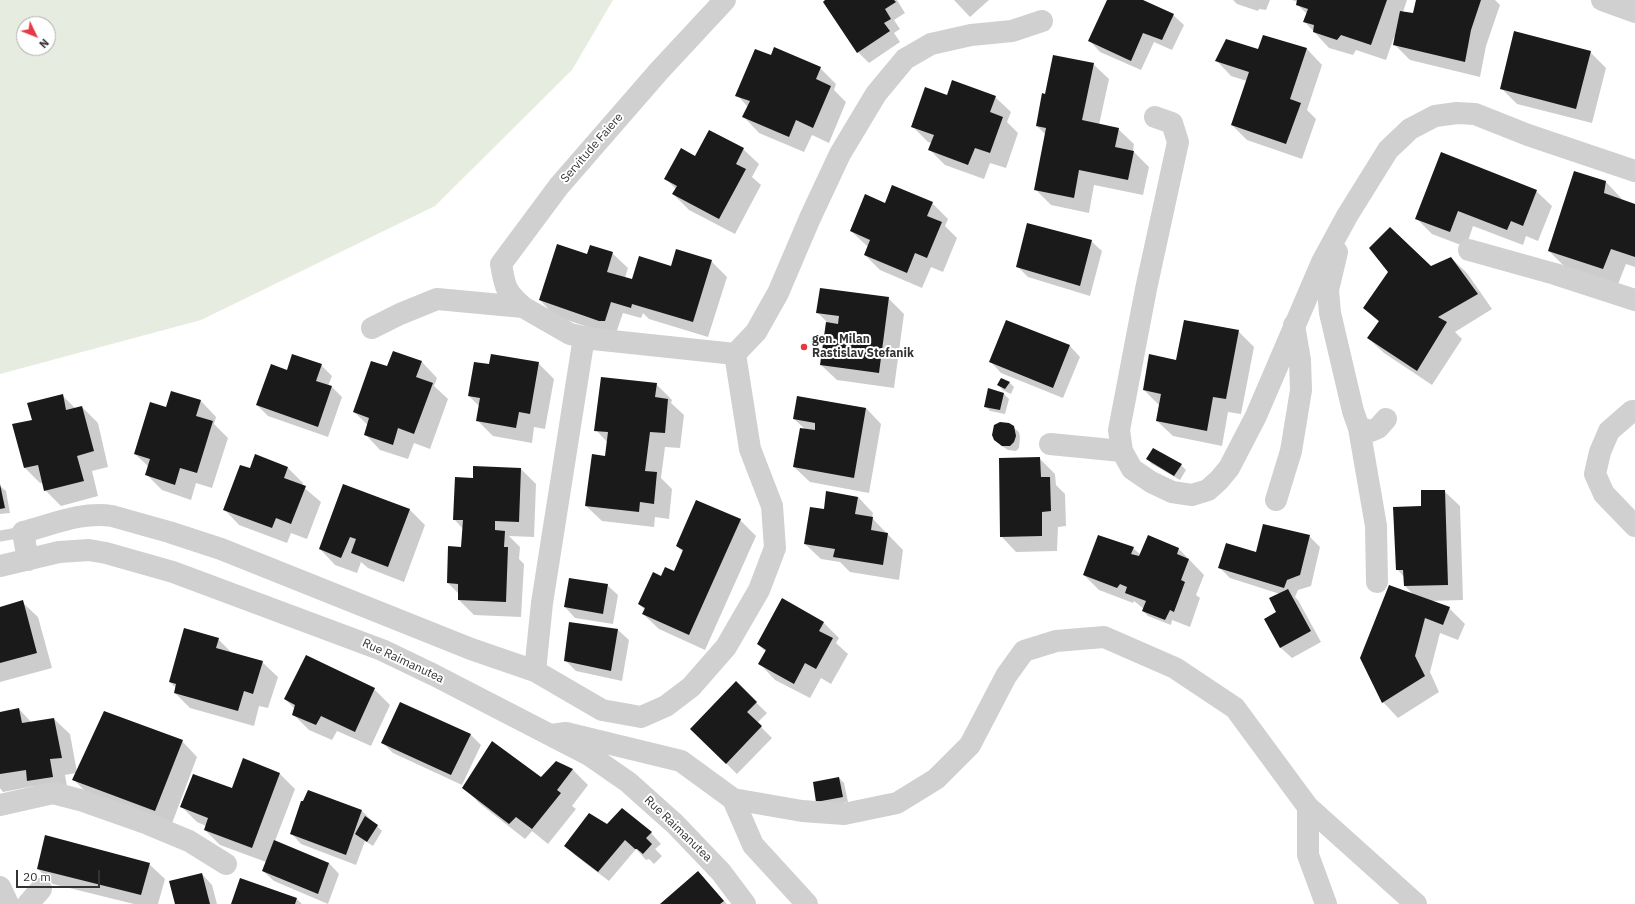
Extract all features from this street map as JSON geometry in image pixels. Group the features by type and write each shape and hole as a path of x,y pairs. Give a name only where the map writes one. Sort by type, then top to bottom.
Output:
{"street":[{"name":"Servitude Faiere","path":"524,307 511,296 505,288 501,264 560,186 659,71 725,0"},
{"path":"1602,0 1635,12"},
{"path":"735,354 756,332 778,293 810,218 840,154 876,94 905,58 931,44 971,35 1012,30 1042,21"},
{"path":"1156,117 1172,123 1178,142 1146,288 1118,430 1122,451 1132,469 1151,482 1172,492 1192,495 1208,490 1229,468 1249,429 1322,262 1344,221 1388,150 1410,129 1435,116 1457,113 1476,114 1528,135 1635,171"},
{"path":"1344,221 1328,290 1330,313 1353,411 1359,428 1376,526 1377,582"},
{"path":"1469,250 1555,274 1635,300"},
{"path":"372,328 400,314 437,299 524,307 570,334 593,339 735,354"},
{"path":"1276,500 1291,451 1302,390 1300,360 1294,324"},
{"path":"535,671 542,604 584,337"},
{"path":"28,560 23,532 74,518 102,514 112,516 169,532 221,549 471,649 535,671 602,710 641,718 666,706 691,687 726,647 759,590 775,548 772,506 750,449 735,354"},
{"path":"1635,411 1632,411 1609,431 1600,452 1595,474 1604,494 1635,526"},
{"path":"1359,428 1371,431 1378,428 1386,419"},
{"path":"1050,444 1122,451"},
{"name":"Rue Raimanutea","path":"0,566 59,552 89,550 106,553 173,572 318,624 382,650 589,755 628,782 675,824 721,872 745,904"},
{"path":"551,735 566,733 682,760 733,799 802,811 844,814 898,803 936,779 970,745 1006,676 1024,651 1056,641 1104,637 1176,668 1235,708 1308,807 1416,904"},
{"path":"0,805 53,793 148,824 189,841 226,864"},
{"path":"733,799 753,844 807,904"},
{"path":"1308,807 1308,855 1326,904"},
{"path":"0,887 8,904"}],"lane":[{"path":"0,536 23,532"}],"shaded area":[{"path":"0,0 613,0 572,70 435,206 201,320 0,374"}],"building":[{"path":"825,0 894,0 896,2 885,9 891,19 884,23 890,31 857,53 823,2"},
{"path":"1107,0 1143,0 1174,14 1162,40 1143,33 1131,61 1088,41"},
{"path":"1297,0 1387,0 1371,45 1341,35 1337,40 1313,32 1314,25 1303,22 1308,9 1296,5"},
{"path":"1416,0 1481,0 1471,30 1465,62 1393,45 1400,11 1413,13"},
{"path":"1514,31 1591,51 1576,109 1500,89"},
{"path":"1263,35 1307,48 1290,99 1301,103 1286,144 1231,125 1249,72 1215,61 1226,39 1258,49"},
{"path":"774,47 821,67 816,79 831,86 813,128 796,120 789,137 742,117 750,101 735,96 755,49 771,55"},
{"path":"1053,55 1094,63 1082,120 1119,128 1115,147 1134,151 1128,180 1079,170 1074,198 1034,190 1046,128 1036,126 1042,93 1045,94"},
{"path":"952,80 996,96 990,112 1003,117 990,153 975,148 968,165 928,150 934,135 911,127 925,87 947,95"},
{"path":"709,130 744,148 736,164 746,169 719,219 672,194 677,186 664,179 681,148 695,156"},
{"path":"1441,152 1537,190 1523,226 1511,221 1507,230 1458,211 1450,232 1415,219"},
{"path":"1574,171 1606,181 1604,193 1635,204 1635,257 1611,249 1603,269 1548,251"},
{"path":"892,185 933,202 927,216 942,222 927,258 915,253 907,273 864,255 870,240 850,231 865,194 885,203"},
{"path":"1027,223 1092,240 1080,286 1016,267"},
{"path":"1390,227 1431,266 1451,257 1478,294 1438,317 1447,322 1417,371 1367,338 1379,321 1363,308 1388,272 1369,248"},
{"path":"557,244 587,254 590,245 613,252 607,272 632,279 639,256 671,266 676,249 712,260 693,322 632,304 631,308 611,302 605,321 599,321 539,300"},
{"path":"820,288 889,297 879,373 820,365 826,322 838,324 839,316 816,313"},
{"path":"1006,320 1070,345 1053,388 989,362"},
{"path":"1184,320 1239,330 1226,399 1213,397 1207,431 1156,421 1161,394 1143,390 1149,354 1176,360"},
{"path":"393,351 422,361 416,377 433,383 414,434 398,428 393,445 364,435 369,418 353,412 371,361 387,366"},
{"path":"292,354 322,364 316,381 332,386 318,427 256,405 271,364 287,370"},
{"path":"491,354 539,362 530,414 519,412 516,428 476,421 480,398 468,396 474,362 489,364"},
{"path":"601,377 657,383 655,397 668,399 665,433 650,432 645,471 657,472 654,504 640,502 639,512 585,506 592,454 605,456 608,432 594,431"},
{"path":"1001,378 1010,382 1005,389 997,385"},
{"path":"988,388 1004,393 1000,410 984,407"},
{"path":"171,391 201,400 196,416 213,421 197,473 180,468 175,485 145,475 150,459 134,454 150,402 166,407"},
{"path":"63,394 66,410 82,406 94,451 77,456 84,481 44,491 38,465 24,468 12,424 32,420 27,403"},
{"path":"797,396 866,408 854,478 793,467 800,428 815,430 815,423 793,419"},
{"path":"1000,422 1009,423 1014,426 1016,436 1014,442 1010,446 1002,446 994,440 992,435 994,425"},
{"path":"1153,448 1182,464 1174,476 1146,459"},
{"path":"255,454 288,467 284,478 306,486 291,524 276,518 272,528 223,510 240,465 250,468"},
{"path":"1040,457 1041,477 1050,477 1051,511 1042,512 1042,536 1000,537 999,458"},
{"path":"473,466 521,468 519,522 495,521 495,530 505,531 504,547 508,547 506,602 458,600 458,584 447,583 448,546 461,547 463,520 453,520 455,477 473,478"},
{"path":"0,484 5,508 0,509"},
{"path":"343,484 410,509 388,567 351,553 356,539 350,537 341,558 319,549"},
{"path":"1421,490 1445,490 1448,585 1404,586 1403,570 1396,570 1393,507 1421,506"},
{"path":"826,491 858,497 855,514 873,517 871,530 888,533 883,565 833,557 835,549 804,544 810,507 824,509"},
{"path":"696,500 741,519 689,635 642,614 645,608 638,604 653,572 661,576 665,567 674,571 683,550 676,546"},
{"path":"1263,524 1310,535 1300,575 1287,580 1284,588 1218,568 1226,543 1256,552"},
{"path":"1098,535 1134,547 1131,554 1139,556 1148,535 1179,548 1177,554 1189,559 1181,580 1185,582 1174,612 1170,610 1165,620 1142,611 1146,601 1125,593 1127,587 1120,584 1117,588 1083,575"},
{"path":"569,578 608,584 603,614 564,607"},
{"path":"1389,585 1450,607 1443,625 1425,618 1415,656 1425,676 1382,703 1360,658"},
{"path":"1288,589 1311,631 1280,648 1264,619 1276,612 1269,598"},
{"path":"782,598 824,622 819,631 833,638 816,669 805,663 794,684 758,664 766,650 757,644"},
{"path":"23,600 37,653 0,663 0,607"},
{"path":"569,622 618,629 611,671 564,661"},
{"path":"184,628 219,638 216,648 263,661 253,694 244,691 238,711 174,693 176,684 169,682"},
{"path":"306,655 375,688 355,732 321,716 316,725 292,715 295,705 284,699"},
{"path":"736,681 757,702 747,712 762,726 726,764 690,729"},
{"path":"400,702 471,734 451,775 381,743"},
{"path":"19,708 22,723 54,718 62,758 50,759 53,777 27,781 26,770 0,774 0,712"},
{"path":"104,711 183,740 155,811 72,780"},
{"path":"492,741 541,777 556,761 573,769 557,790 561,793 532,829 516,817 509,824 462,788"},
{"path":"243,758 280,773 252,848 204,830 208,818 180,807 193,774 232,788"},
{"path":"839,777 843,797 816,802 813,782"},
{"path":"308,790 362,810 346,855 290,834 301,801 303,801"},
{"path":"622,808 652,832 646,838 652,844 643,854 625,840 598,872 564,846 589,813 607,824"},
{"path":"365,816 378,825 367,842 355,834"},
{"path":"45,835 150,863 141,895 37,869"},
{"path":"274,840 329,863 318,894 262,871"},
{"path":"698,871 724,901 720,904 660,904"},
{"path":"202,873 210,904 175,904 169,881"},
{"path":"240,878 297,898 295,904 231,904"}],"place":[{"name":"gen. Milan Rastislav Stefanik","path":"804,347"}]}
